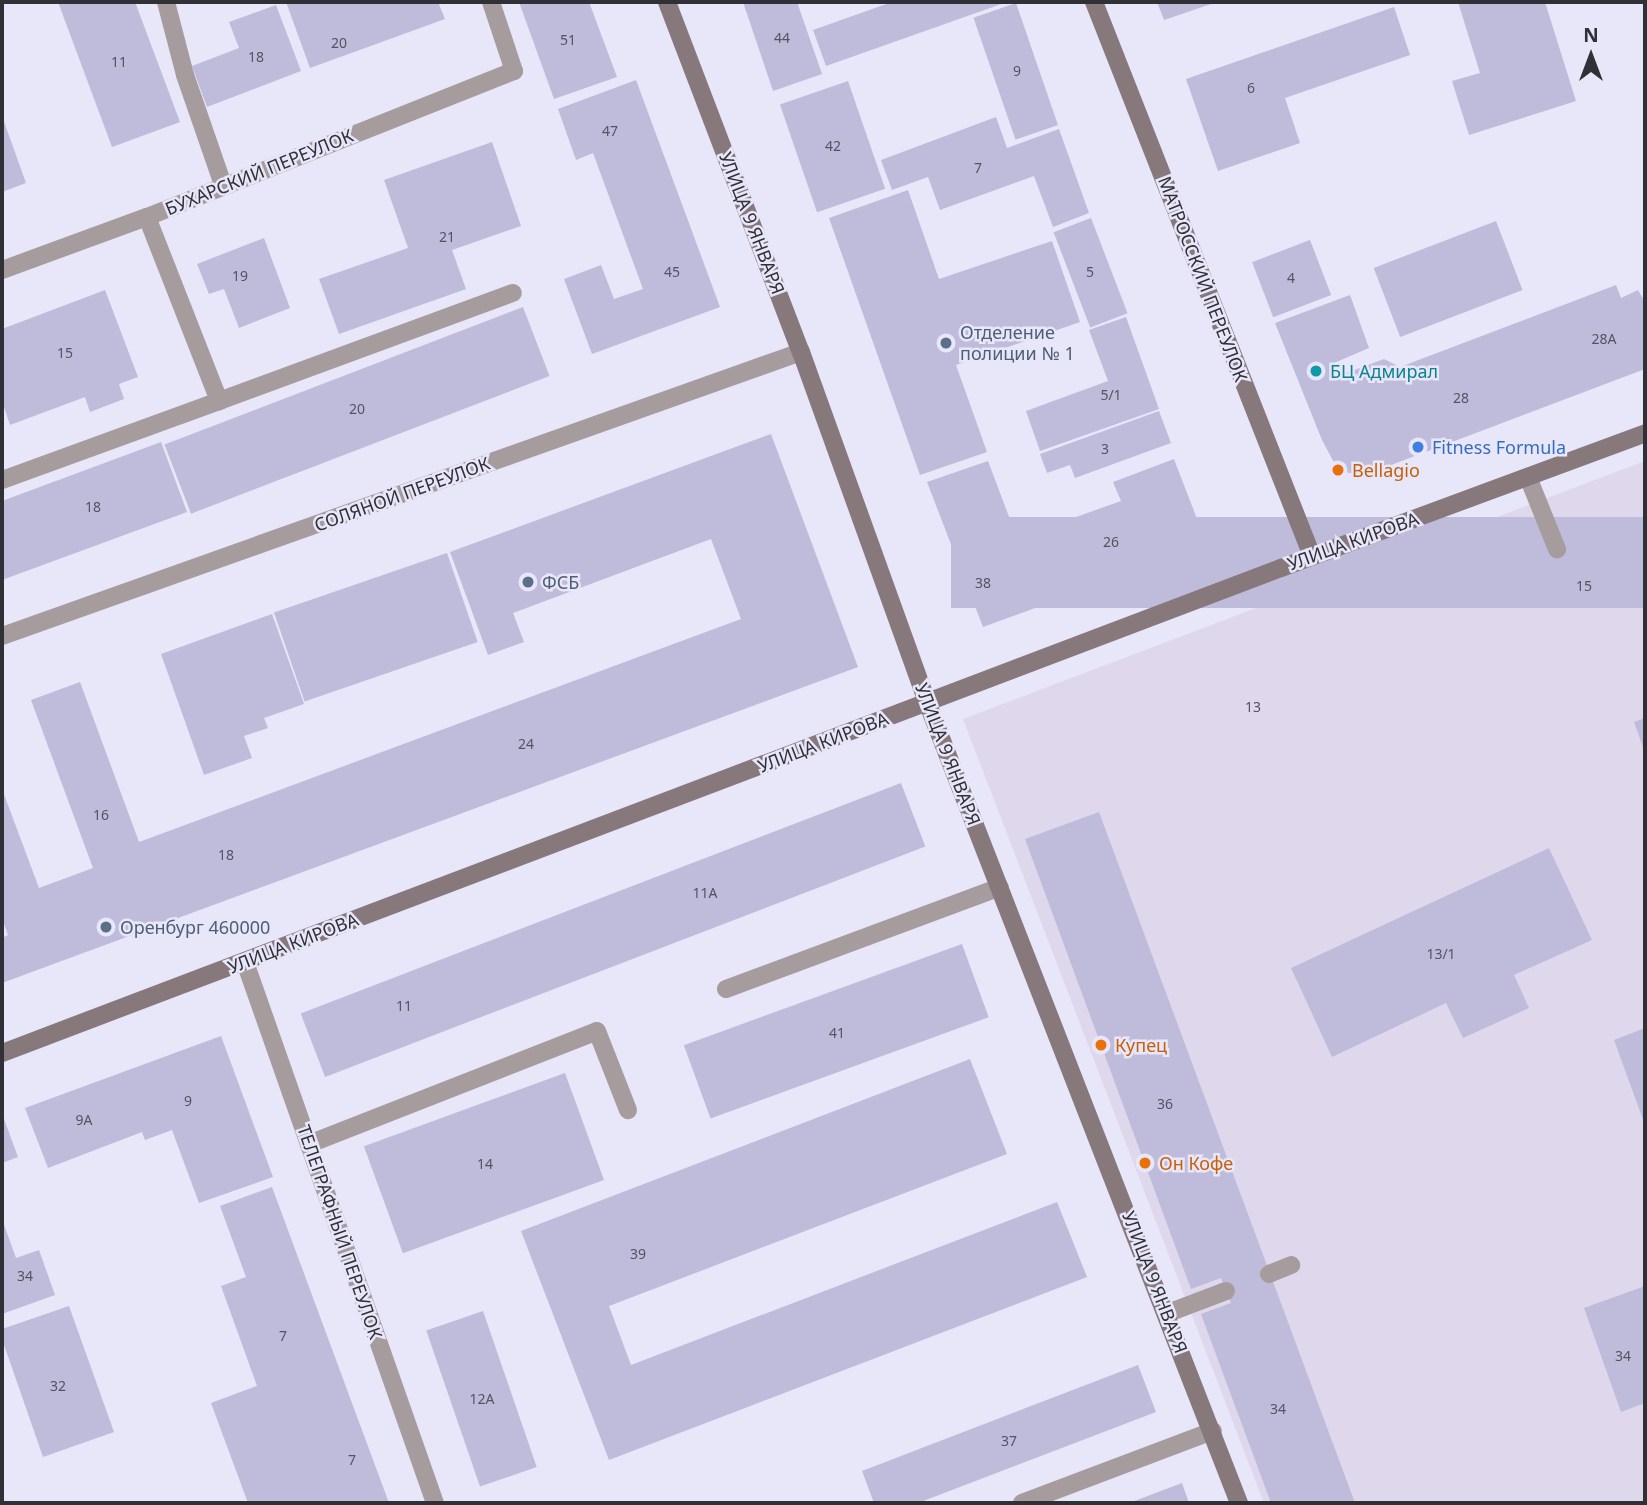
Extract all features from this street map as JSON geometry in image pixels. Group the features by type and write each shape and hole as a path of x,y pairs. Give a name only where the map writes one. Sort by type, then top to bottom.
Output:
{"main road":[{"name":"УЛИЦА 9 ЯНВАРЯ","path":"667,2 802,352 928,702 1240,1503"},
{"name":"МАТРОССКИЙ ПЕРЕУЛОК","path":"1094,2 1312,556"},
{"name":"УЛИЦА КИРОВА","path":"2,1053 1312,556 1645,433"}],"street":[{"path":"166,2 185,75 223,186"},
{"name":"БУХАРСКИЙ ПЕРЕУЛОК","path":"2,270 147,217 514,71 491,2"},
{"path":"147,217 219,401"},
{"path":"2,480 513,293"},
{"name":"СОЛЯНОЙ ПЕРЕУЛОК","path":"2,636 802,352"},
{"path":"1528,477 1557,549"},
{"path":"726,989 1000,887"},
{"name":"ТЕЛЕГРАФНЫЙ ПЕРЕУЛОК","path":"245,962 435,1503"},
{"path":"309,1144 597,1031 628,1110"},
{"path":"1269,1274 1291,1265"},
{"path":"1168,1313 1226,1291"},
{"path":"1021,1503 1213,1432"}],"shaded area":[{"path":"1645,461 1645,1503 1264,1503 963,719"}],"building":[{"path":"58,2 135,2 180,122 112,147"},
{"path":"286,2 438,2 445,19 310,68"},
{"path":"519,2 589,2 617,77 554,99"},
{"path":"743,2 797,2 822,74 773,91"},
{"path":"892,2 1007,2 826,66 813,30"},
{"path":"1157,2 1217,2 1164,20"},
{"path":"1458,2 1545,2 1576,101 1469,135 1452,81 1480,73"},
{"path":"1016,3 1058,125 1015,140 973,18"},
{"path":"276,5 301,71 207,107 192,66 239,48 229,22"},
{"path":"1394,7 1410,55 1285,98 1300,143 1218,171 1186,79"},
{"path":"636,80 720,307 592,354 564,279 601,265 614,299 643,289 593,153 576,160 558,109"},
{"path":"848,81 885,189 817,212 780,104"},
{"path":"2,116 26,183 2,192"},
{"path":"996,117 1007,148 1059,129 1089,213 1053,227 1034,176 940,210 928,177 892,190 881,160"},
{"path":"492,142 521,226 452,250 466,289 339,334 319,279 408,248 384,180"},
{"name":"Отделение полиции № 1","path":"908,190 939,279 1052,241 1080,322 956,365 987,452 920,475 829,218"},
{"path":"1091,218 1128,313 1090,328 1054,232"},
{"path":"1496,221 1523,290 1400,337 1374,268"},
{"path":"264,238 290,308 239,328 224,289 209,294 197,264"},
{"path":"1310,240 1331,295 1273,317 1252,262"},
{"path":"1616,285 1621,298 1638,290 1645,302 1645,369 1362,476 1338,470 1322,440 1275,323 1350,295 1369,348 1334,363 1339,376 1384,359 1400,367"},
{"path":"105,290 138,377 119,384 124,399 90,412 85,397 10,425 2,401 2,329"},
{"path":"523,307 550,376 191,514 165,445"},
{"path":"1126,317 1159,409 1040,451 1026,411 1108,381 1089,330"},
{"path":"1159,411 1171,443 1075,478 1070,465 1047,473 1040,454"},
{"path":"771,434 858,667 2,983 2,938 8,935 2,918 2,789 39,888 93,868 31,700 80,682 139,842 741,619 711,539 513,613 524,642 488,655 450,552"},
{"path":"161,442 187,512 2,580 2,501"},
{"path":"1174,459 1207,545 983,627 927,482 988,461 1017,538 1121,501 1113,482"},
{"path":"951,517 1645,517 1645,608 951,608"},
{"path":"447,553 478,642 305,701 274,613"},
{"path":"272,614 304,704 264,718 268,728 244,736 252,758 204,775 161,654"},
{"path":"1645,718 1645,753 1634,722"},
{"path":"901,783 925,846 325,1077 301,1013"},
{"path":"1099,812 1355,1503 1271,1503 1201,1314 1231,1303 1221,1278 1191,1289 1025,839"},
{"path":"1549,848 1592,940 1514,975 1529,1008 1463,1038 1446,1003 1332,1057 1291,968"},
{"path":"962,944 989,1017 711,1119 684,1045"},
{"path":"1645,1028 1645,1125 1614,1040"},
{"path":"221,1036 273,1177 199,1203 172,1130 145,1140 142,1132 48,1168 25,1108"},
{"path":"970,1059 1007,1154 609,1306 631,1365 1057,1202 1087,1277 609,1460 521,1231"},
{"path":"565,1073 604,1180 403,1253 364,1146"},
{"path":"4,1119 18,1157 2,1163 2,1120"},
{"path":"272,1187 389,1503 248,1503 211,1403 257,1386 221,1286 246,1277 220,1206"},
{"path":"2,1219 16,1258 39,1250 55,1295 2,1314"},
{"path":"1645,1286 1645,1403 1621,1412 1584,1308"},
{"path":"69,1306 114,1432 43,1457 2,1339 2,1329"},
{"path":"483,1311 537,1467 480,1487 426,1331"},
{"path":"1138,1365 1156,1412 918,1503 874,1503 862,1471"},
{"path":"1182,1483 1189,1503 1129,1503"}],"place":[{"name":"Отделение полиции № 1","path":"946,343"},
{"name":"БЦ Адмирал","path":"1316,371"},
{"name":"Fitness Formula","path":"1418,447"},
{"name":"Bellagio","path":"1338,470"},
{"name":"ФСБ","path":"528,582"},
{"name":"Оренбург 460000","path":"106,927"},
{"name":"Купец","path":"1101,1045"},
{"name":"Он Кофе","path":"1145,1163"}]}
